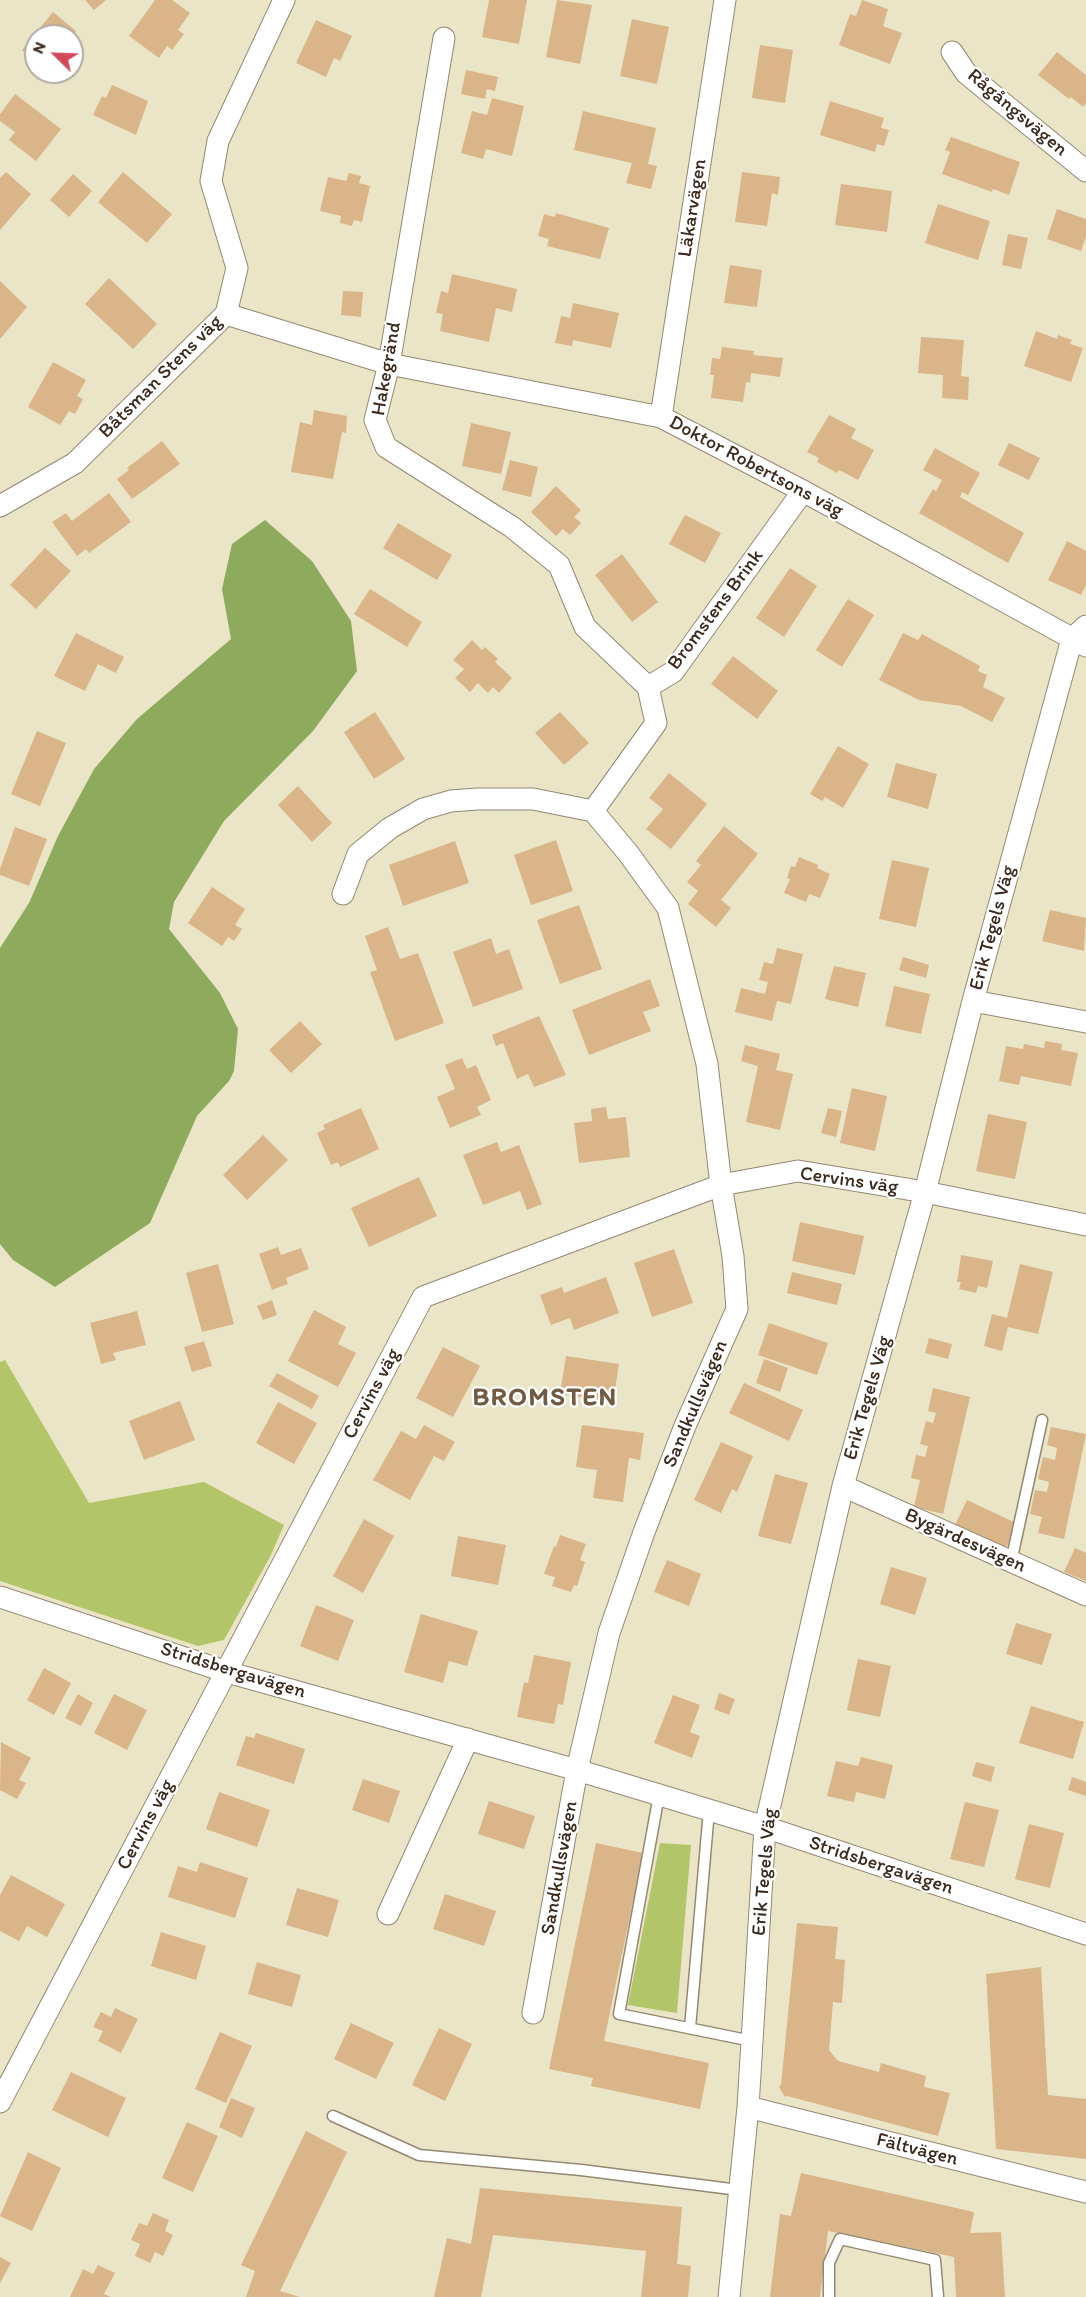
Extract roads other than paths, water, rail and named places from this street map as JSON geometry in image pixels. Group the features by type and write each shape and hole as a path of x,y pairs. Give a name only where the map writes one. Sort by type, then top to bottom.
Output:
{"street":[{"name":"Båtsman Stens väg","path":"0,506 75,463 226,314 237,268 211,181 218,141 284,0"},
{"name":"Läkarvägen","path":"661,417 724,0"},
{"name":"Hakegränd","path":"444,38 388,364 375,420 386,447 512,527 559,565 585,627 648,687"},
{"name":"Rågångsvägen","path":"952,52 966,74 1086,171"},
{"name":"Doktor Robertsons väg","path":"226,314 388,364 661,417 1081,637"},
{"name":"Bromstens Brink","path":"648,687 673,672 803,491"},
{"name":"Erik Tegels Väg","path":"729,2297 748,2107 765,1827 843,1486 926,1192 973,1001 1081,637"},
{"path":"343,894 358,854 390,828 423,809 451,801 533,799 593,811 656,723 648,687"},
{"name":"Sandkullsvägen","path":"533,2013 577,1770 609,1633 685,1426 737,1310 733,1256 721,1185 707,1064 668,908 628,853 593,811"},
{"path":"973,1001 1086,1022"},
{"name":"Cervins väg","path":"0,2102 423,1297 721,1185 798,1171 926,1192 1086,1225"},
{"name":"Bygärdesvägen","path":"843,1486 1086,1595"},
{"name":"Stridsbergavägen","path":"0,1597 227,1672 577,1770 765,1827 1086,1934"},
{"path":"388,1914 468,1739"},
{"name":"Fältvägen","path":"748,2107 1086,2192"}],"lane":[{"path":"1011,1562 1042,1420"},
{"path":"659,1795 619,2014 752,2041"},
{"path":"690,2028 709,1810"},
{"path":"333,2116 419,2155 581,2170 739,2190"},
{"path":"829,2297 829,2263 840,2239 935,2260 938,2297"}],"district":[{"name":"BROMSTEN","path":"545,1398"}]}
